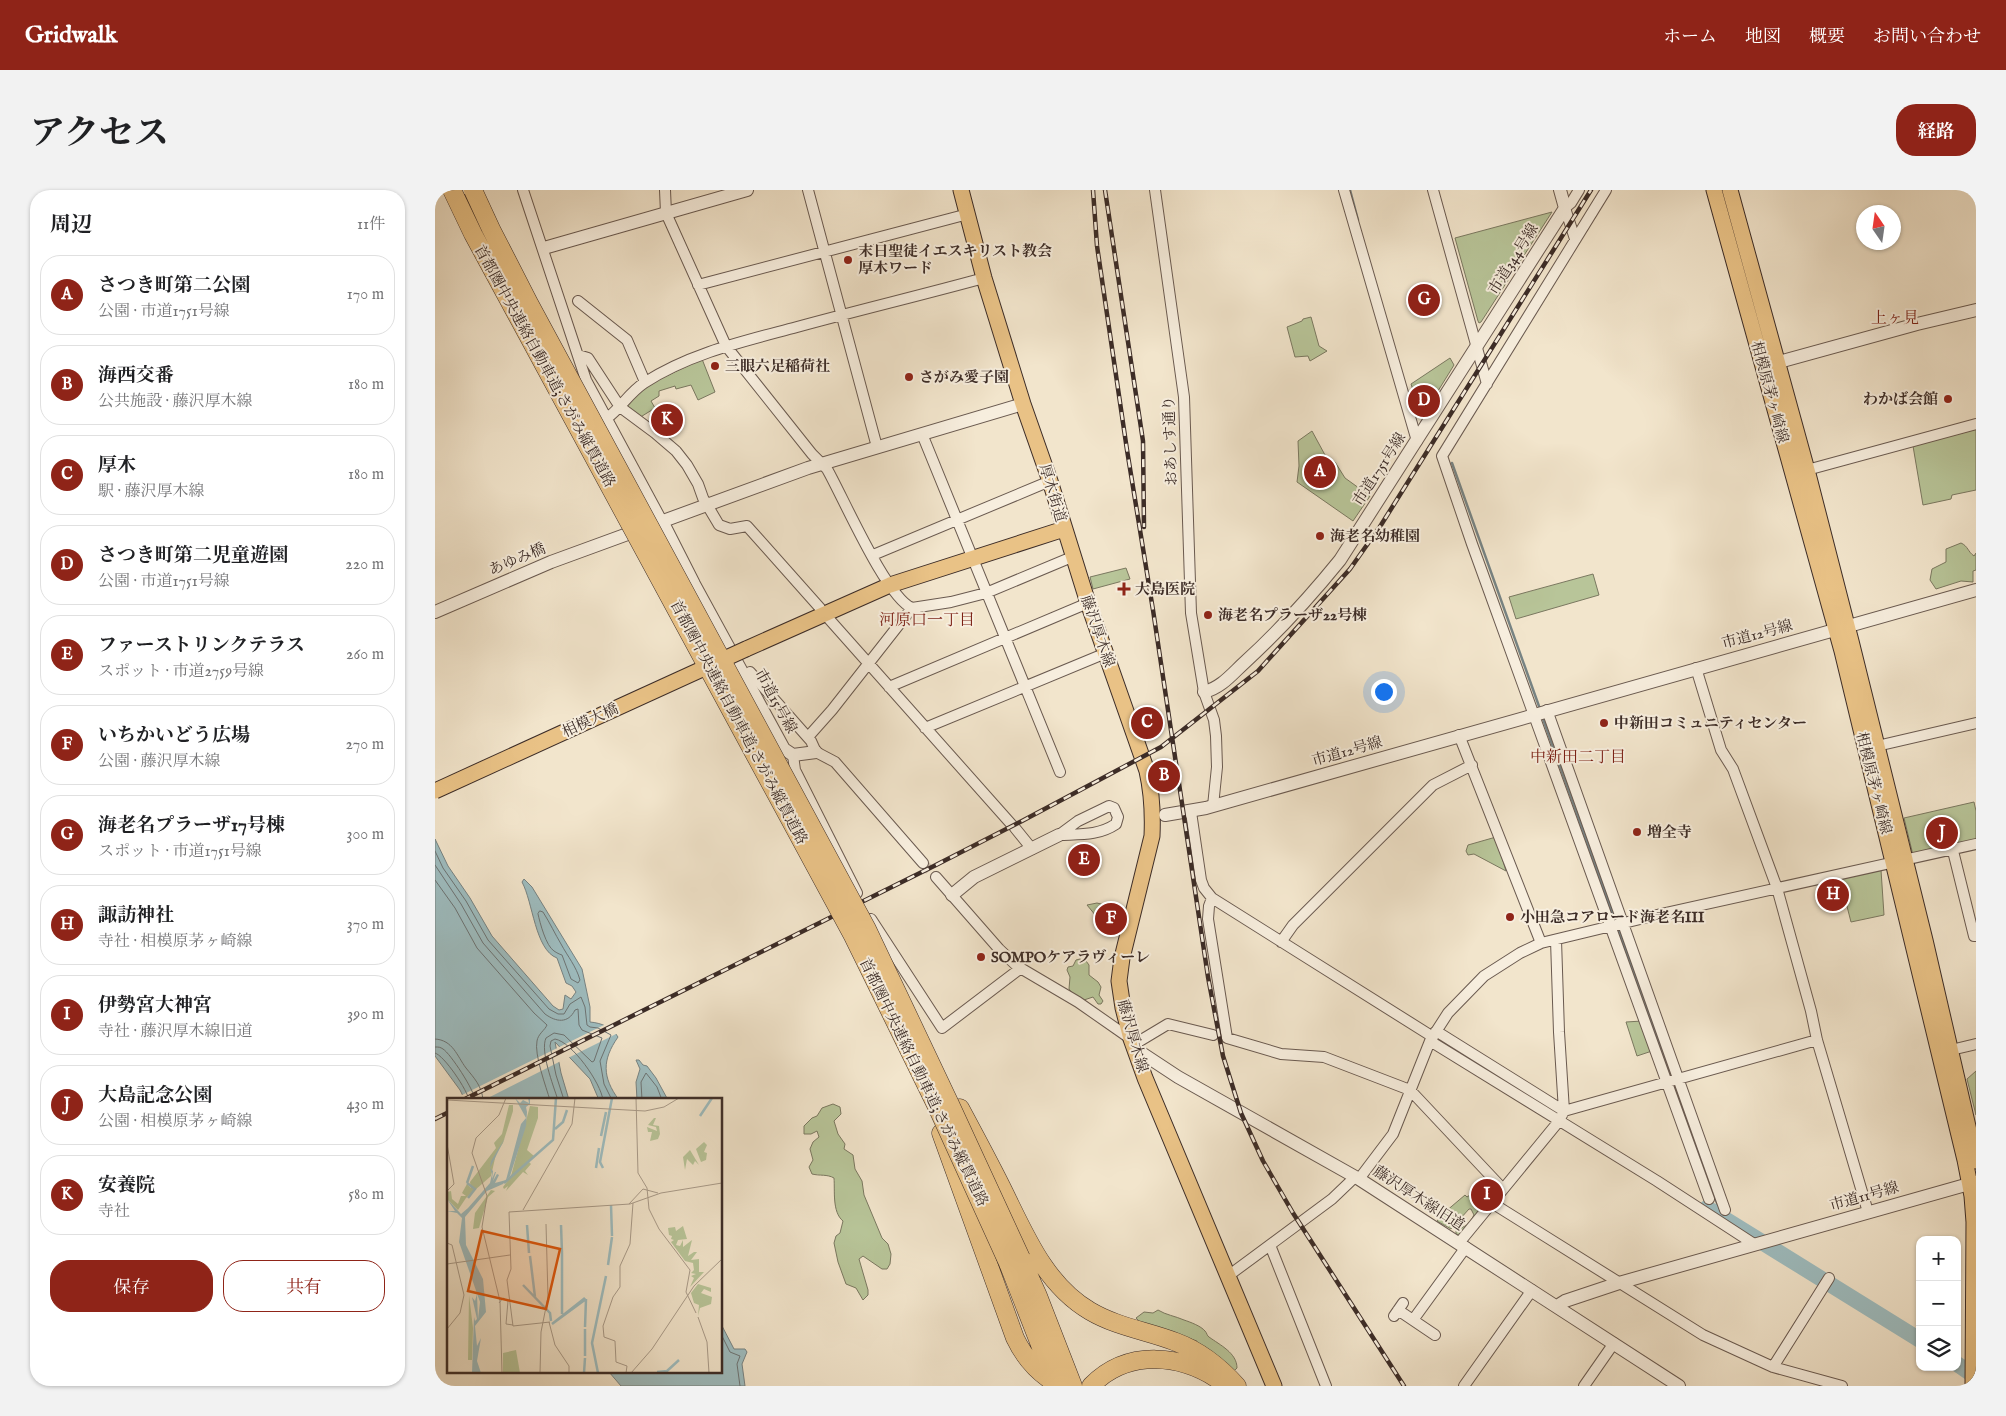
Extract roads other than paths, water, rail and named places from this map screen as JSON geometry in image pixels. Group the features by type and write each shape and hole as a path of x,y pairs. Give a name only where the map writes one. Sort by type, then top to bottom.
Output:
{"highway":[{"name":"首都圏中央連絡自動車道;さがみ縦貫道路","path":"452,190 473,234 853,936 1014,1261"},
{"name":"首都圏中央連絡自動車道;さがみ縦貫道路","path":"473,190 525,294 827,853 904,1004 1014,1261"},
{"path":"853,936 943,1138 1015,1338 1034,1366 1058,1386"},
{"path":"904,1004 988,1160 1030,1244 1051,1276 1065,1293 1089,1310 1110,1321 1177,1342 1200,1353 1220,1368 1237,1386"},
{"path":"1014,1261 1058,1386"},
{"path":"1014,1261 1073,1386"},
{"path":"1091,1386 1107,1372 1118,1366 1157,1359 1182,1362 1194,1366 1227,1386"}],"main road":[{"name":"厚木街道","path":"746,648 890,585 1064,529 1050,481 1023,404 961,190"},
{"name":"相模原茅ヶ崎線","path":"1715,190 1807,470 1841,628 1877,746 1899,863 1951,1050 1976,1161"},
{"name":"相模原茅ヶ崎線","path":"1730,190 1771,365 1841,628 1899,863 1973,1183 1973,1378"},
{"name":"藤沢厚木線","path":"1064,529 1088,604 1147,771 1153,805 1152,831 1120,969 1120,994 1133,1044 1274,1386"},
{"name":"相模大橋","path":"435,791 746,648"}],"street":[{"path":"523,190 544,248 586,380 663,521"},
{"path":"665,190 666,213 725,346 827,469 873,556 890,585 906,604 912,608 951,602 986,592 1073,557"},
{"path":"544,248 747,190"},
{"path":"808,190 877,447"},
{"name":"おあしす通り","path":"1155,190 1184,397 1191,613 1204,692 1214,720 1216,736 1217,767 1213,806"},
{"path":"1344,190 1417,441"},
{"path":"1433,190 1487,384"},
{"path":"1560,190 1575,239"},
{"name":"市道344号線","path":"1477,347 1565,208 1579,190"},
{"path":"1606,190 1443,456 1472,544 1541,712 1672,1080 1709,1199"},
{"path":"698,285 968,214"},
{"path":"606,419 620,407 622,402 634,390 645,382 667,370 725,346 985,278"},
{"path":"578,301 627,340 645,382"},
{"path":"1771,365 1917,324 1976,310"},
{"name":"市道1751号線","path":"1204,692 1220,686 1305,602 1350,545 1477,347"},
{"path":"578,355 588,358 620,407 655,433 687,465 719,525 724,528 747,526 820,608"},
{"name":"あゆみ橋","path":"435,612 551,562 821,463 1023,404"},
{"path":"1807,470 1976,424"},
{"path":"922,434 1060,772"},
{"path":"873,556 1050,481"},
{"name":"市道15号線","path":"663,521 694,584 784,749 793,755 816,752"},
{"name":"市道12号線","path":"1165,815 1191,812 1213,806 1976,590"},
{"path":"889,687 1088,604"},
{"path":"808,737 912,608"},
{"path":"829,619 1014,826 1032,849"},
{"path":"925,728 1106,653"},
{"path":"1697,668 1721,750 1733,769 1777,888 1811,1011 1817,1040 1868,1212"},
{"path":"750,672 808,737 816,748 816,752 835,762 923,864"},
{"path":"1877,746 1976,722"},
{"path":"1459,735 1541,944"},
{"path":"793,755 795,770 874,926 942,1028 1021,968"},
{"path":"1281,942 1293,925 1433,785 1472,765"},
{"path":"1147,771 1154,782 1160,810 1165,815 1157,822 1152,831"},
{"path":"952,895 974,877 1059,835 1078,822 1109,806 1114,808 1118,817 1116,824 1111,828 1094,834 1059,835"},
{"path":"1191,812 1201,880 1204,888 1212,898 1561,1116 1657,1181 1760,1243"},
{"path":"1078,822 1081,834"},
{"path":"1228,1276 1333,1199 1357,1178 1393,1134 1433,1037 1457,1002 1484,976 1520,952 1541,944 1617,925 1777,888 1953,851 1976,844"},
{"path":"1953,851 1974,936 1976,936"},
{"path":"936,877 999,949 1021,968 1078,1002 1133,1044 1168,1024 1213,1035"},
{"path":"1212,898 1208,919 1227,1038 1281,1054 1324,1057 1410,1090 1503,1189"},
{"path":"1557,940 1561,1116"},
{"path":"1413,1320 1492,1203 1561,1116 1672,1080 1817,1040"},
{"name":"藤沢厚木線旧道","path":"1133,1044 1178,1077 1357,1178 1614,1343 1672,1384"},
{"path":"1951,1050 1976,1044"},
{"path":"1672,1080 1725,1210"},
{"name":"市道11号線","path":"1557,1306 1565,1301 1619,1283 1973,1183"},
{"path":"1492,1203 1703,1335 1773,1367 1842,1386"},
{"path":"1269,1245 1325,1386"},
{"path":"1773,1367 1827,1281"},
{"path":"1464,1386 1532,1290"},
{"path":"1399,1310 1434,1335"},
{"path":"1584,1386 1614,1343"}],"water":[{"path":"435,839 448,866 470,898 492,936 553,1006 559,1010 563,1009 565,995 571,999 576,992 572,986 566,983 557,958 544,946 539,936 522,882 524,879 532,887 582,969 590,1007 590,1022 606,1026 618,1037 609,1053 606,1068 609,1084 618,1098 598,1098 590,1079 555,1042 568,1098 464,1098 435,1056"},
{"path":"636,1060 647,1066 667,1098 637,1098 636,1082 640,1069"},
{"path":"723,1328 734,1349 745,1349 747,1352 742,1364 745,1386 621,1386 611,1374 723,1374"}],"waterway":[{"path":"1350,190 1358,220"},
{"path":"1452,463 1540,709"},
{"path":"1542,716 1616,923"},
{"path":"1618,928 1672,1078"},
{"path":"1440,1041 1530,1097"},
{"path":"1674,1083 1722,1217"},
{"path":"1707,1208 1916,1338"},
{"path":"1961,1367 1976,1377"}],"tunnel":[{"path":"923,863 936,877"}],"railway":[{"path":"1093,190 1097,246 1127,450 1208,977 1223,1056 1241,1113 1263,1161 1293,1213 1404,1386"},
{"path":"1105,190 1143,441 1144,527"},
{"path":"467,1098 934,866 1161,747 1258,671 1350,569 1381,525 1591,190"},
{"path":"435,1119 447,1113"}],"place":[{"name":"末日聖徒イエスキリスト教会 厚木ワード","path":"848,260"},
{"name":"海老名プラーザ17号棟","path":"1424,300"},
{"name":"三眼六足稲荷社","path":"715,366"},
{"name":"さがみ愛子園","path":"909,377"},
{"name":"わかば会館","path":"1948,399"},
{"name":"さつき町第二児童遊園","path":"1424,401"},
{"name":"安養院","path":"667,420"},
{"name":"さつき町第二公園","path":"1320,472"},
{"name":"海老名幼稚園","path":"1320,536"},
{"name":"大島医院","path":"1124,589"},
{"name":"海老名プラーザ22号棟","path":"1208,615"},
{"name":"厚木","path":"1147,723"},
{"name":"中新田コミュニティセンター","path":"1604,723"},
{"name":"海西交番","path":"1164,776"},
{"name":"増全寺","path":"1637,832"},
{"name":"大島記念公園","path":"1942,833"},
{"name":"ファーストリンクテラス","path":"1084,860"},
{"name":"諏訪神社","path":"1833,895"},
{"name":"小田急コアロード海老名III","path":"1510,917"},
{"name":"いちかいどう広場","path":"1111,919"},
{"name":"SOMPOケアラヴィーレ","path":"981,957"},
{"name":"伊勢宮大神宮","path":"1487,1195"}],"district":[{"name":"上ヶ見","path":"1895,317"},
{"name":"河原口一丁目","path":"927,619"},
{"name":"中新田二丁目","path":"1578,756"}]}
